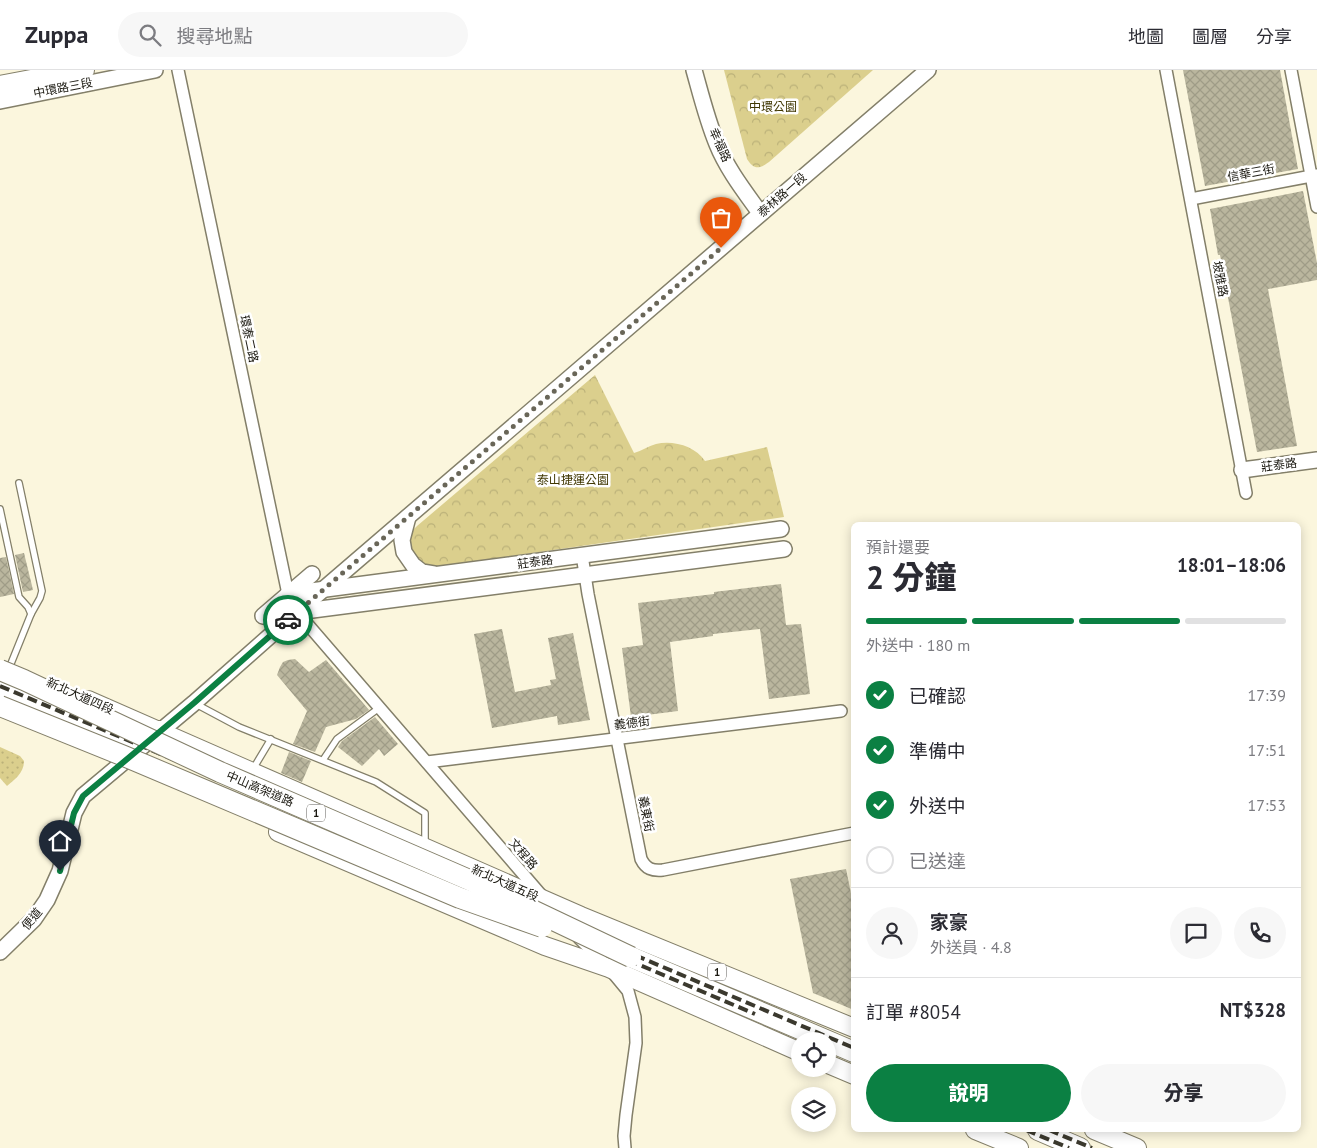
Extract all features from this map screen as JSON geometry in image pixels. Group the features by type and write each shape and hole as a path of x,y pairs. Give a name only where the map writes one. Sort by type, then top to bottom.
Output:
{"highway":[{"path":"0,86 84,70"},
{"name":"中山高架道路","path":"3,666 24,680 220,772 467,878 630,958"},
{"path":"0,690 119,740 160,731"},
{"name":"中山高架道路","path":"0,706 124,756 460,898 630,958 851,1051"},
{"path":"119,740 120,764"},
{"path":"1043,1132 1080,1148"}],"main road":[{"name":"中環路三段","path":"0,101 155,70"},
{"name":"幸福路","path":"694,70 717,146 736,180 760,213"},
{"name":"泰林路一段","path":"83,796 194,703 297,612 928,70"},
{"name":"莊泰路","path":"1242,470 1317,460"},
{"path":"408,517 402,540 404,552 413,565 422,572 438,575"},
{"name":"莊泰路","path":"288,594 582,555 783,539 585,575 297,612"},
{"path":"263,616 312,574"},
{"name":"新北大道四段","path":"3,666 160,731"},
{"path":"0,715 120,764 545,946 609,968 791,1048"},
{"name":"新北大道五段","path":"160,731 545,900 851,1027"},
{"name":"便道","path":"0,952 34,919 47,900 60,871 74,813 83,796"},
{"path":"351,863 364,860 373,849 374,842 369,823"},
{"path":"836,1067 851,1074"},
{"path":"980,1132 1019,1148"},
{"path":"1099,1132 1136,1148"}],"street":[{"name":"環泰二路","path":"178,70 288,594 297,612"},
{"name":"坡雅路","path":"1166,70 1246,493"},
{"path":"1292,70 1314,175 1317,207"},
{"name":"信華三街","path":"1191,199 1314,175"},
{"name":"義東街","path":"582,555 616,738 641,859 644,865 655,871 663,870 851,834"},
{"name":"文程路","path":"297,612 568,927 609,968 628,991 635,1017 636,1043 626,1115 625,1148"},
{"name":"義德街","path":"427,762 841,711"}],"lane":[{"path":"3,666 42,591 19,482"},
{"path":"0,509 19,597 28,606 31,614"},
{"path":"194,703 239,726 376,782 425,813 425,848"},
{"path":"324,760 337,739 380,708"},
{"path":"252,771 271,739"}],"green space":[{"name":"中環公園","path":"724,70 873,70 769,162 762,166 754,167 747,159"},
{"name":"泰山捷運公園","path":"595,375 634,453 656,444 669,443 683,445 696,451 705,461 767,447 784,517 434,567 417,561 408,548 408,542 413,529"},
{"path":"0,747 20,756 24,761 21,772 7,786 0,778"}],"building":[{"path":"1183,70 1280,70 1298,169 1205,186"},
{"path":"1303,191 1317,263 1317,280 1268,289 1297,446 1257,452 1210,209"},
{"path":"24,553 33,590 23,592 15,555"},
{"path":"6,557 14,594 0,597 0,558"},
{"path":"781,584 786,625 801,624 810,694 769,699 760,629 713,634 713,636 670,642 678,711 631,717 622,648 643,645 638,603"},
{"path":"502,629 515,692 551,685 550,680 556,679 548,638 573,633 590,720 558,725 557,716 492,728 474,634"},
{"path":"295,659 309,672 326,660 369,710 356,719 326,727 315,752 293,744 307,711 277,675 283,662"},
{"path":"375,717 398,744 384,756 379,749 362,766 338,747 342,741"},
{"path":"289,752 311,761 302,782 281,773"},
{"path":"846,869 851,893 851,1009 813,993 790,879"}],"railway":[{"path":"0,686 851,1047"},
{"path":"628,960 755,1014"},
{"path":"1031,1132 1069,1148"},
{"path":"1054,1132 1092,1148"}],"way so far":[{"path":"288,620 721,248"}],"route":[{"path":"60,871 74,813 83,796 194,703 288,620"}]}
